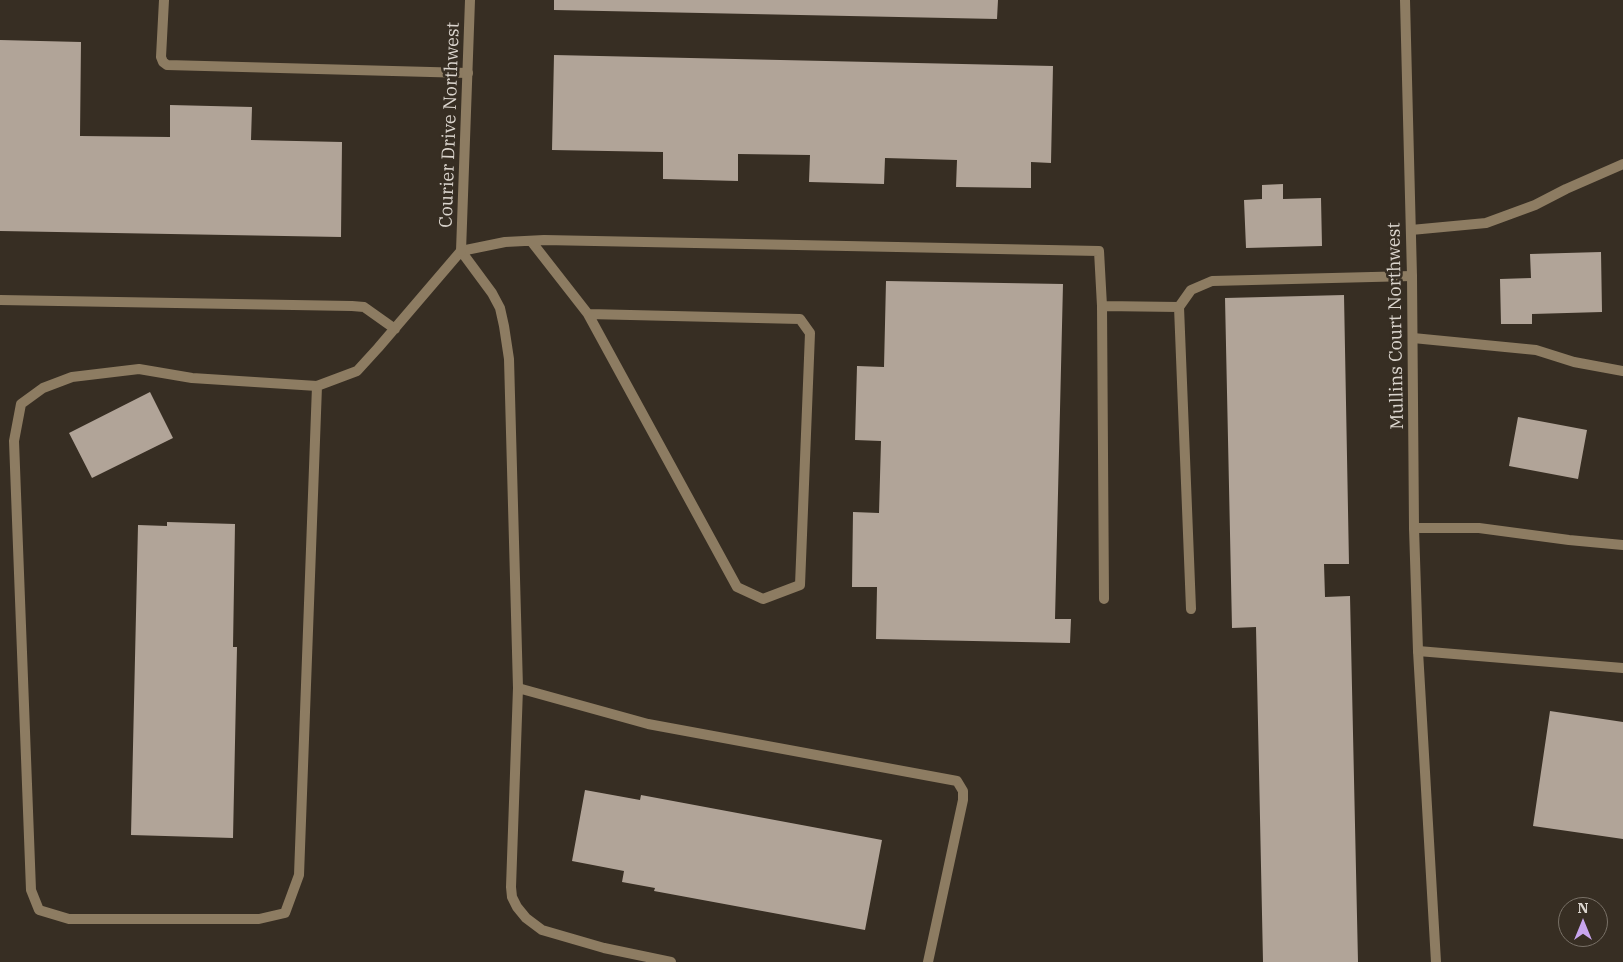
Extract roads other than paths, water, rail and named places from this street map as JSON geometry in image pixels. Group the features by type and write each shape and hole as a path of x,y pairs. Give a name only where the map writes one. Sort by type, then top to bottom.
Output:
{"street":[{"path":"164,0 161,57 167,65 468,73"},
{"name":"Courier Drive Northwest","path":"462,251 470,0"},
{"name":"Mullins Court Northwest","path":"1405,0 1412,276 1414,528 1418,651 1436,962"},
{"path":"1411,230 1486,223 1535,206 1566,189 1623,164"},
{"path":"532,241 588,314 737,587 763,598 800,585 810,333 800,319 588,314"},
{"path":"317,386 298,875 285,912 259,919 69,918 39,910 31,890 14,441 21,404 43,388 72,376 139,369 192,378 317,386 357,371 462,251 505,242 532,241 1099,251 1102,306 1104,599"},
{"path":"462,251 492,293 500,308 507,342 518,688 512,897 526,918 542,930 604,948 671,962"},
{"path":"1191,609 1179,307 1191,290 1212,281 1412,276"},
{"path":"0,300 352,306 364,307 395,329"},
{"path":"1102,306 1179,307"},
{"path":"1413,338 1536,350 1574,362 1623,371"},
{"path":"1414,528 1479,528 1623,545"},
{"path":"1418,651 1623,668"},
{"path":"518,688 648,724 957,781 963,792 963,800 928,962"}]}
